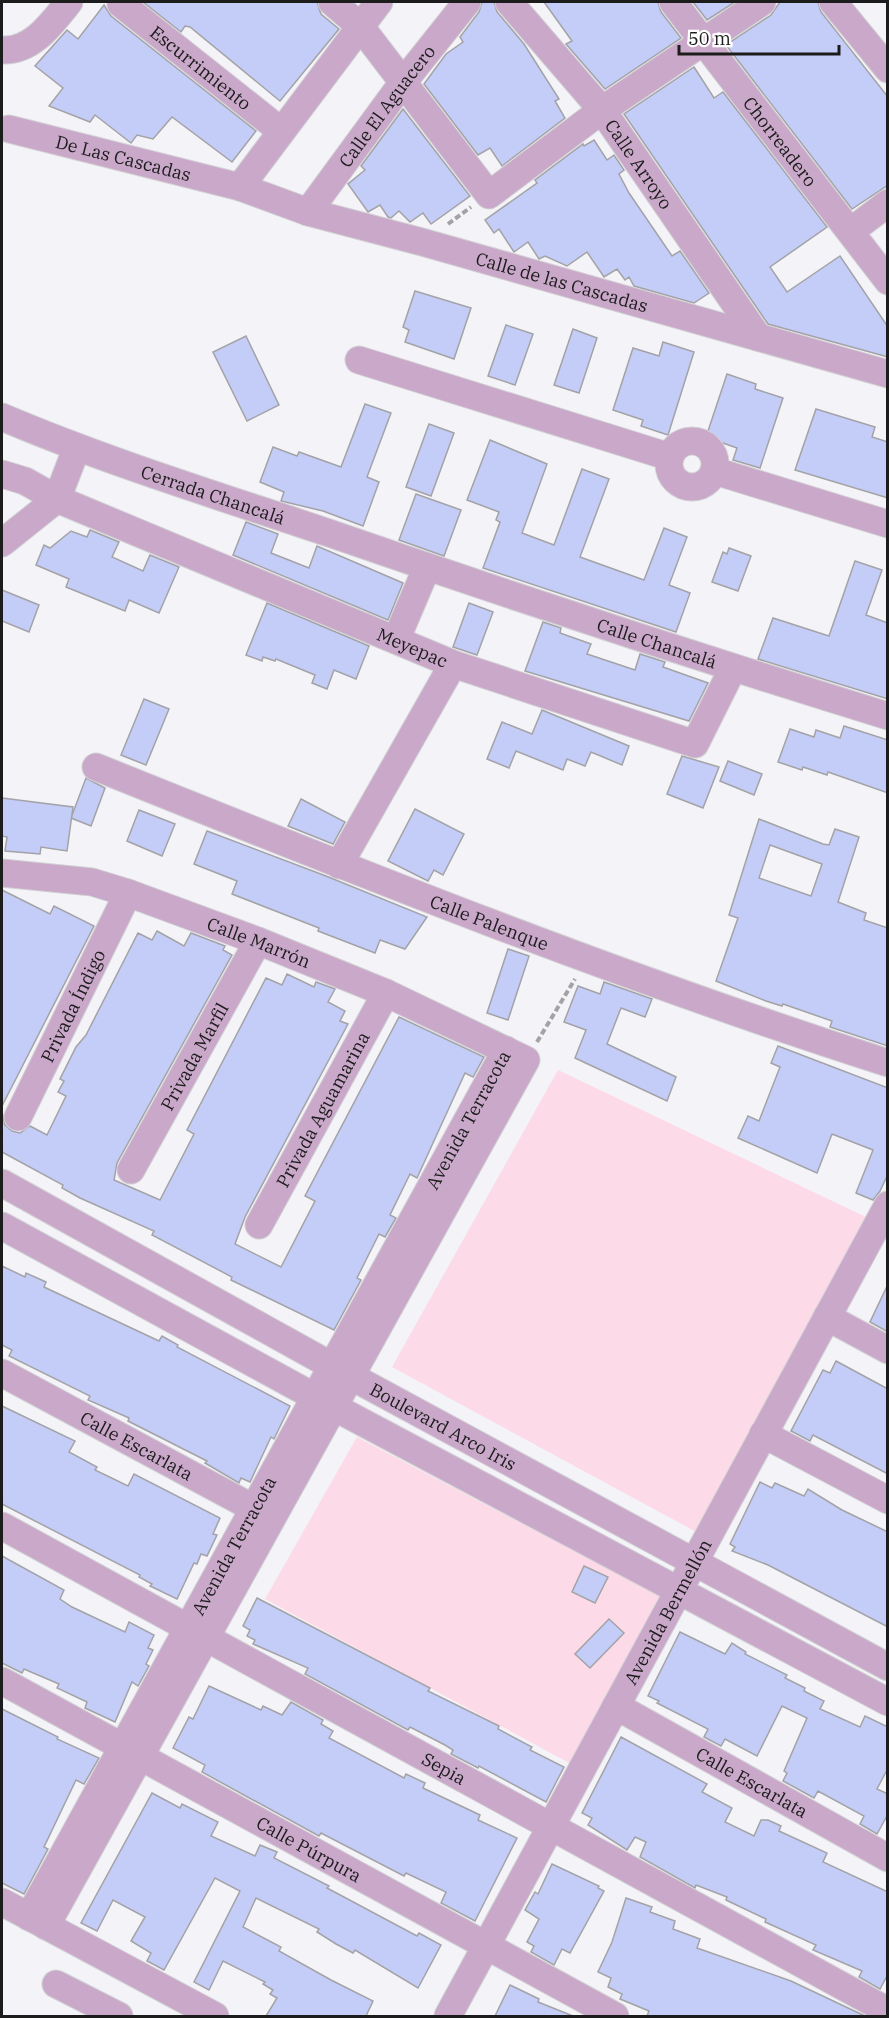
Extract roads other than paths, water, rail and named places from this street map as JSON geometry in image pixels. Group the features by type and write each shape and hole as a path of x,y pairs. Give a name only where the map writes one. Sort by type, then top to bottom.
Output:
{"street":[{"path":"2,50 12,50 41,36 69,2"},
{"path":"332,2 360,26 489,195 602,110 762,2"},
{"path":"240,187 380,2"},
{"name":"Calle El Aguacero","path":"308,212 404,81 467,2"},
{"name":"Calle Arroyo","path":"509,2 602,110 758,337"},
{"name":"Chorreadero","path":"673,2 888,281"},
{"path":"833,2 888,69"},
{"name":"Escurrimiento","path":"121,4 281,131"},
{"name":"De Las Cascadas","path":"9,129 240,187"},
{"name":"Calle de las Cascadas","path":"240,187 308,212 422,242 888,375"},
{"path":"851,231 888,203"},
{"path":"359,360 670,457 680,444 687,441 703,443 714,455 715,471 888,524"},
{"name":"Cerrada Chancalá","path":"2,417 77,447 427,567"},
{"path":"2,543 57,499 77,447"},
{"name":"Meyepac","path":"2,474 25,481 57,499 453,664 695,744 733,668"},
{"path":"396,640 427,567"},
{"name":"Calle Chancalá","path":"427,567 733,668 888,716"},
{"path":"339,865 453,664"},
{"name":"Calle Palenque","path":"96,767 339,865 587,958 754,1020 888,1063"},
{"name":"Calle Marrón","path":"2,873 92,882 128,893 258,941 386,993 516,1055"},
{"name":"Privada Índigo","path":"18,1117 128,893"},
{"name":"Privada Marfil","path":"131,1170 258,941"},
{"name":"Privada Aguamarina","path":"259,1225 386,993"},
{"name":"Avenida Terracota","path":"38,1922 516,1055"},
{"name":"Boulevard Arco Iris","path":"2,1184 341,1371 888,1666"},
{"name":"Avenida Bermellón","path":"448,2016 888,1205"},
{"name":"Boulevard Arco Iris","path":"2,1226 888,1702"},
{"path":"827,1317 888,1350"},
{"name":"Calle Escarlata","path":"2,1373 263,1513"},
{"path":"763,1434 888,1500"},
{"name":"Sepia","path":"2,1526 888,2011"},
{"name":"Calle Púrpura","path":"2,1681 615,2016"},
{"name":"Calle Escarlata","path":"616,1706 888,1858"},
{"path":"2,1902 215,2016"},
{"path":"56,1984 119,2016"}]}
